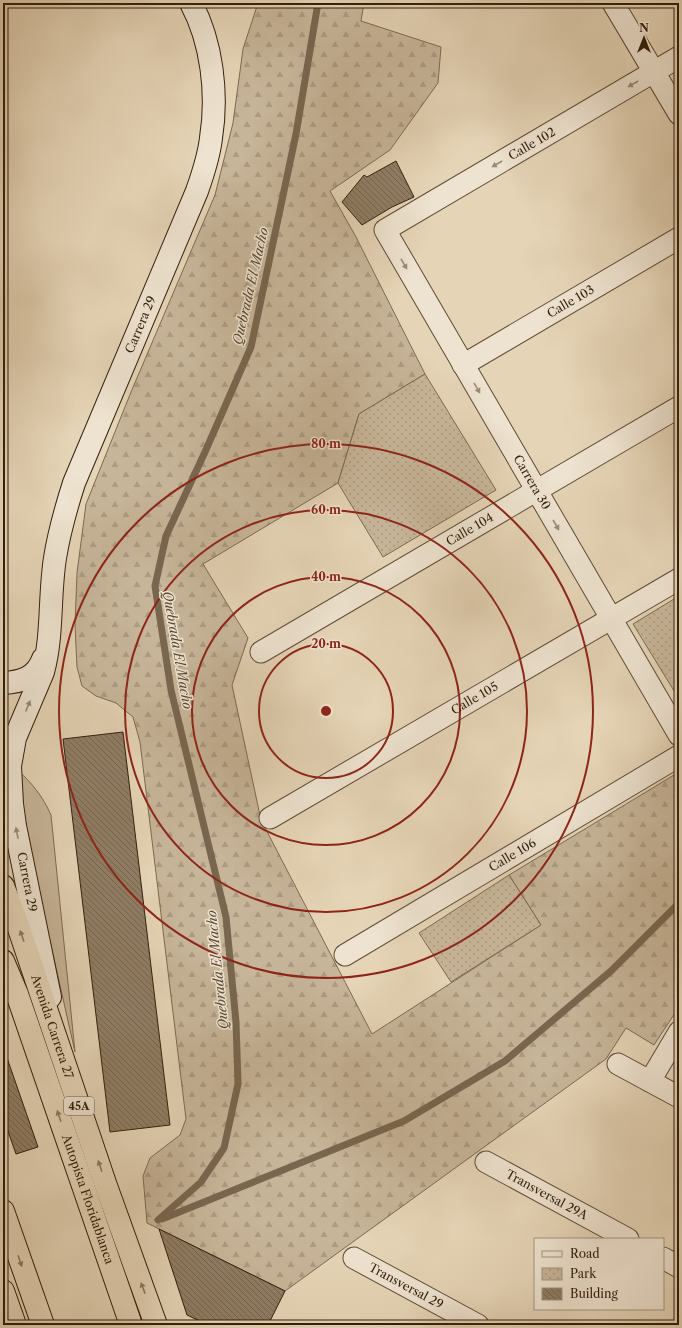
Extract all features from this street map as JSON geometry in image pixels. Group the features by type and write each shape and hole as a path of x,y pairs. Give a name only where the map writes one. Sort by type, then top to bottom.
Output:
{"highway":[{"name":"Avenida Carrera 27","path":"3,886 60,1049 159,1322"},
{"name":"Autopista Floridablanca","path":"3,961 17,994 131,1325"},
{"path":"3,1211 43,1325"},
{"path":"3,1292 15,1325"}],"street":[{"name":"Carrera 29","path":"60,1049 15,826 10,766 15,738 43,672 48,647 55,559 62,523 72,489 197,191 206,164 214,113 210,56 204,32 191,3"},
{"path":"613,3 679,114"},
{"name":"Calle 102","path":"385,230 679,57"},
{"name":"Carrera 30","path":"385,230 679,735"},
{"name":"Calle 103","path":"463,365 679,238"},
{"name":"Calle 104","path":"261,652 679,407"},
{"name":"Calle 105","path":"270,818 679,579"},
{"name":"Carrera 29","path":"3,683 16,682 28,678 37,671 42,663 48,647"},
{"name":"Calle 106","path":"345,955 679,756"},
{"path":"650,1081 679,1032"},
{"path":"618,1064 679,1097"},
{"name":"Transversal 29A","path":"486,1162 626,1238"},
{"name":"Transversal 29","path":"354,1258 478,1325"},
{"path":"664,1259 679,1267"}],"green space":[{"path":"258,3 364,3 361,21 441,47 438,83 390,150 330,191 356,237 425,374 359,414 338,483 203,564 248,638 232,685 261,820 372,1034 541,925 509,875 679,772 679,1007 654,1045 626,1028 606,1059 285,1291 147,1223 143,1176 150,1158 180,1135 186,1119 140,742 133,717 116,703 96,696 82,686 77,667 75,625 77,573 86,504 131,392 215,195 233,123 243,49"},
{"path":"425,374 496,490 383,557 338,483 359,414"},
{"path":"679,596 679,699 633,624"},
{"path":"18,770 37,791 51,815 75,1052 17,795"},
{"path":"509,875 541,925 451,982 419,933"}],"building":[{"path":"396,161 414,197 392,207 362,225 342,202 364,175 367,177"},
{"path":"123,732 170,1125 110,1132 63,739"},
{"path":"6,1055 38,1147 16,1154 3,1117 3,1056"},
{"path":"159,1229 285,1291 268,1325 208,1325 187,1315"}],"waterway":[{"name":"Quebrada El Macho","path":"158,1220 201,1182 224,1148 238,1084 236,1022 226,917 171,690 155,586 166,536 251,347 296,134 318,3"},
{"path":"162,1219 404,1121 505,1061 611,971 679,903"}]}
